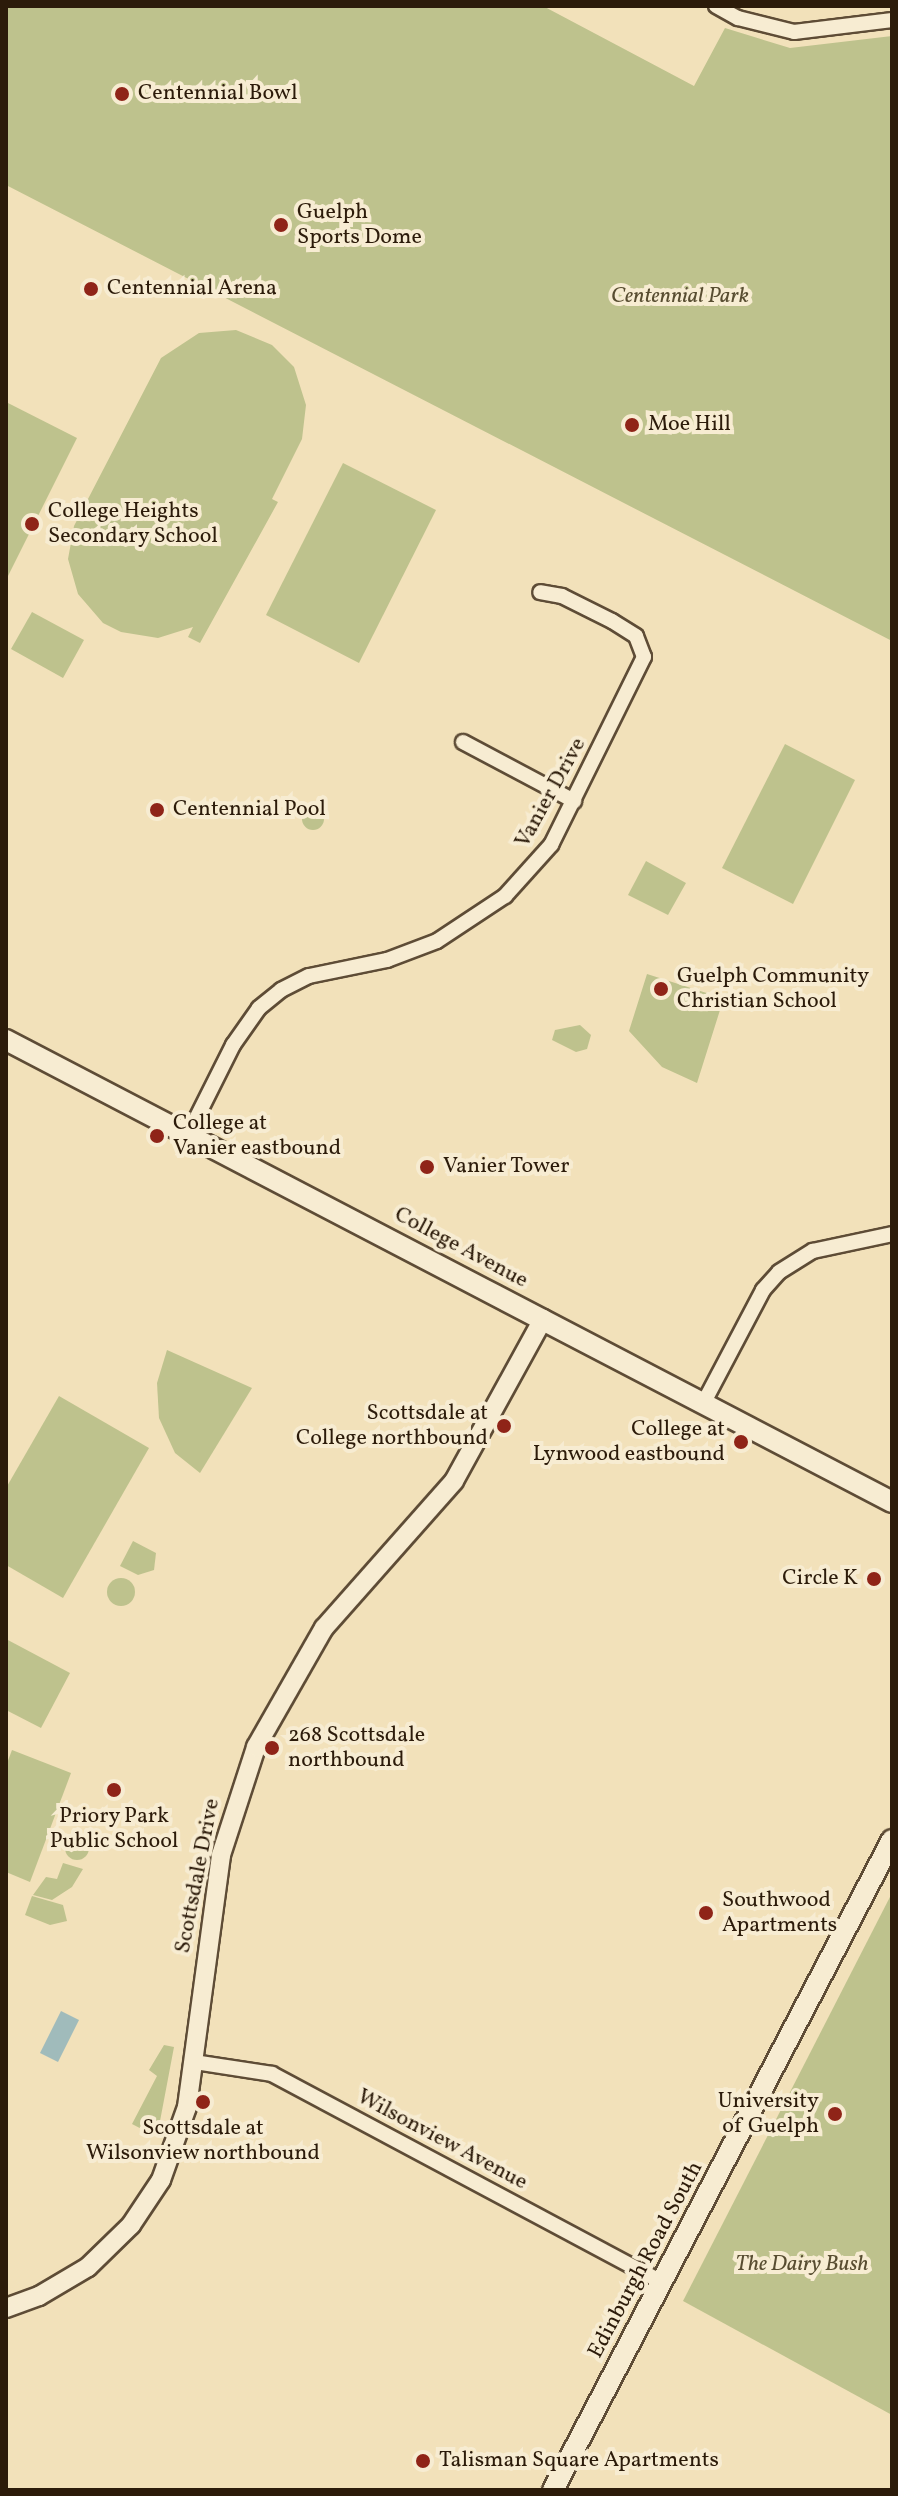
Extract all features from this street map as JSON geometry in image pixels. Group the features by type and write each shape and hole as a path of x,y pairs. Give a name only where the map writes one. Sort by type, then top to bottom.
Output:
{"main road":[{"name":"College Avenue","path":"6,1040 892,1502"},
{"name":"Edinburgh Road South","path":"553,2490 892,1840"}],"street":[{"path":"716,6 756,24 794,32 892,20"},
{"name":"Vanier Drive","path":"188,1135 233,1045 259,1008 301,980 405,955 472,919 537,864 574,801 644,657 636,636 612,621 562,596 540,592"},
{"path":"463,742 574,801"},
{"path":"703,1404 763,1290 779,1272 813,1251 892,1234"},
{"name":"Scottsdale Drive","path":"6,2308 73,2277 140,2212 178,2141 194,2062 219,1865 256,1747 324,1628 454,1481 543,1319"},
{"name":"Wilsonview Avenue","path":"194,2062 247,2067 279,2078 662,2282"}],"green space":[{"name":"Centennial Park","path":"6,6 543,6 694,86 725,28 790,48 892,36 892,641 6,185"},
{"path":"236,330 272,345 294,367 306,405 302,439 272,499 278,502 200,643 188,637 193,627 158,638 121,632 103,623 78,594 68,559 74,526 161,358 199,333"},
{"path":"6,402 77,438 6,580"},
{"path":"343,463 436,510 359,663 266,615"},
{"path":"32,612 84,640 63,678 11,649"},
{"path":"785,744 855,780 793,904 722,868"},
{"path":"313,808 321,811 324,819 321,827 313,830 305,827 302,819 305,811"},
{"path":"646,861 686,883 668,915 628,895"},
{"path":"647,974 716,996 730,992 733,1001 720,1010 697,1083 662,1067 629,1031"},
{"path":"580,1025 591,1035 587,1049 576,1052 552,1040 555,1030"},
{"path":"167,1350 252,1388 200,1473 175,1453 159,1418 157,1383"},
{"path":"59,1396 149,1448 63,1598 6,1565 6,1488"},
{"path":"133,1541 156,1553 154,1570 138,1575 120,1566"},
{"path":"121,1578 131,1582 135,1592 131,1602 121,1606 111,1602 107,1592 111,1582"},
{"path":"6,1639 70,1673 41,1728 6,1710"},
{"path":"12,1750 71,1773 30,1882 6,1872 6,1766"},
{"path":"77,1836 88,1843 89,1848 82,1859 77,1860 66,1853 65,1848 72,1837"},
{"path":"63,1863 83,1869 72,1887 52,1900 33,1895 46,1877 57,1879"},
{"name":"The Dairy Bush","path":"892,1893 892,2415 683,2301"},
{"path":"32,1896 63,1905 67,1921 50,1925 25,1915"},
{"path":"164,2045 174,2047 157,2137 132,2124 157,2076 149,2070"}],"water":[{"path":"61,2011 79,2020 58,2062 40,2053"}],"place":[{"name":"Centennial Bowl","path":"122,94"},
{"name":"Guelph Sports Dome","path":"281,225"},
{"name":"Centennial Arena","path":"91,289"},
{"name":"Moe Hill","path":"632,425"},
{"name":"College Heights Secondary School","path":"32,524"},
{"name":"Centennial Pool","path":"157,810"},
{"name":"Guelph Community Christian School","path":"661,989"},
{"name":"College at Vanier eastbound","path":"157,1136"},
{"name":"Vanier Tower","path":"427,1167"},
{"name":"Scottsdale at College northbound","path":"504,1426"},
{"name":"College at Lynwood eastbound","path":"741,1442"},
{"name":"Circle K","path":"874,1579"},
{"name":"268 Scottsdale northbound","path":"272,1748"},
{"name":"Priory Park Public School","path":"114,1790"},
{"name":"Southwood Apartments","path":"706,1913"},
{"name":"Scottsdale at Wilsonview northbound","path":"203,2102"},
{"name":"University of Guelph","path":"835,2114"},
{"name":"Talisman Square Apartments","path":"423,2461"}]}
